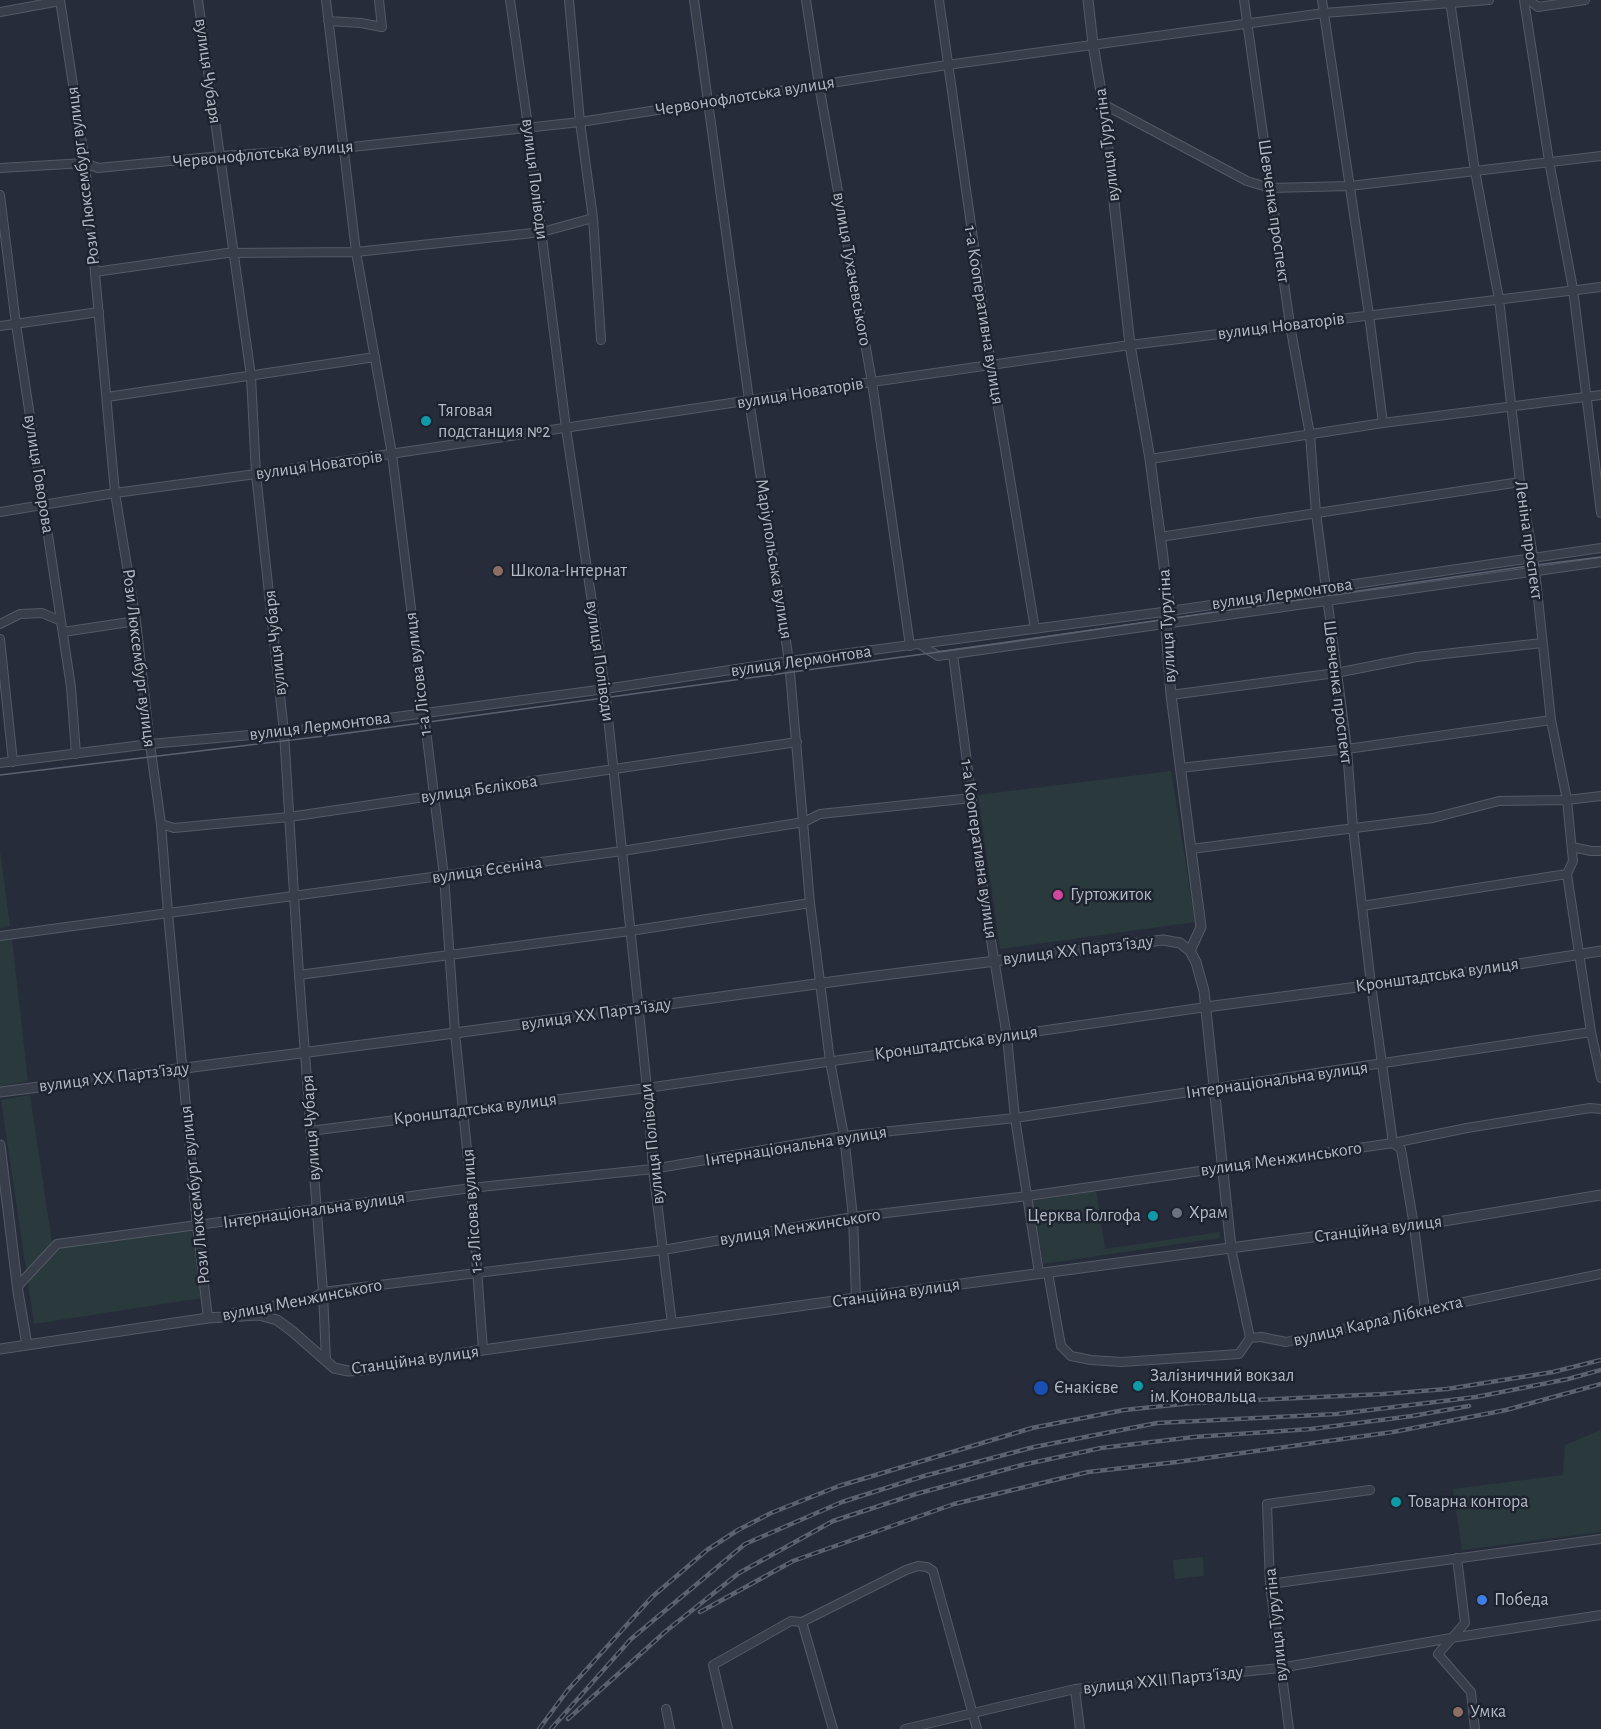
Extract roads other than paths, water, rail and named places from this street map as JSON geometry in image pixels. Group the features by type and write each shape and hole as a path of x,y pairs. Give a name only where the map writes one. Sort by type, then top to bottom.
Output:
{"street":[{"name":"вулиця Чубаря","path":"198,0 250,376 256,474 284,732 326,1361"},
{"name":"1-а Лісова вулиця","path":"326,0 356,252 392,454 444,876 455,1034 471,1188 483,1350"},
{"path":"328,21 382,27 379,0"},
{"name":"вулиця Поліводи","path":"510,0 566,428 605,689 639,1008 653,1169 672,1324"},
{"path":"569,0 580,122 593,218 601,340"},
{"name":"Маріупольська вулиця","path":"694,0 749,400 789,661 810,903 830,1061 844,1136 853,1217 856,1298"},
{"name":"вулиця Тухачевського","path":"806,0 872,382 910,646"},
{"name":"1-а Кооперативна вулиця","path":"939,0 991,365 1035,629"},
{"name":"вулиця Турутіна","path":"1088,0 1103,104 1130,345 1150,459 1170,610 1165,615 1171,695 1201,927 1190,951"},
{"name":"Шевченка проспект","path":"1244,0 1290,325 1310,435 1316,513 1347,749 1353,828 1371,985 1394,1143 1401,1149 1425,1310"},
{"path":"1322,0 1383,423"},
{"name":"Червонофлотська вулиця","path":"0,168 85,164 98,168 221,156 343,148 580,122 1093,44 1324,13 1489,0"},
{"path":"1527,0 1538,7 1585,0"},
{"path":"1527,0 1550,161 1573,290 1601,513"},
{"path":"0,12 60,1"},
{"name":"Рози Люксембург вулиця","path":"60,1 85,164 116,493 136,621 161,824 197,1226 208,1318"},
{"name":"Леніна проспект","path":"1450,2 1475,171 1499,299 1521,482 1533,557 1551,720 1567,800 1573,861 1567,874 1591,1032 1601,1078"},
{"path":"1103,104 1247,181 1270,188 1350,186 1601,156"},
{"name":"вулиця Говорова","path":"0,195 16,324 71,687 76,754"},
{"path":"94,272 227,253 356,252 542,232 593,218"},
{"name":"вулиця Новаторів","path":"0,512 116,493 1130,345 1601,287"},
{"path":"0,326 99,312"},
{"path":"107,398 375,357"},
{"path":"1150,459 1383,423 1601,395"},
{"path":"1160,537 1521,482"},
{"name":"вулиця Лермонтова","path":"0,763 150,744 284,732 605,689 789,661 1035,629 1601,548"},
{"name":"вулиця Лермонтова","path":"953,654 1601,562"},
{"path":"0,624 20,614 42,613 61,621"},
{"path":"63,632 136,621"},
{"path":"0,640 13,762"},
{"path":"1171,695 1336,673 1417,657 1542,642"},
{"path":"920,645 938,656 953,654"},
{"name":"1-а Кооперативна вулиця","path":"953,654 986,910 1007,1037 1015,1118 1043,1273"},
{"path":"1180,768 1347,749 1551,720"},
{"name":"вулиця Бєлікова","path":"161,824 174,828 289,817 797,742"},
{"path":"1191,849 1433,818 1499,801 1567,800 1601,796"},
{"name":"вулиця Єсеніна","path":"0,936 622,851 804,822 820,814 972,798"},
{"path":"1572,847 1601,851"},
{"path":"1362,906 1567,874"},
{"path":"299,975 630,931 810,903"},
{"name":"вулиця XX Партз'їзду","path":"0,1092 455,1034 995,960 1163,940 1180,943 1190,951"},
{"path":"1043,1273 1061,1346 1071,1356 1122,1362 1239,1354 1250,1338 1231,1248 1206,1007 1196,962 1190,951"},
{"name":"Кронштадтська вулиця","path":"310,1131 647,1088 1206,1007 1449,975 1601,951"},
{"name":"Інтернаціональна вулиця","path":"17,1287 57,1244 471,1188 653,1169 844,1136 1015,1118 1591,1032"},
{"name":"вулиця Менжинського","path":"0,1348 208,1318 311,1299 323,1292 663,1250 853,1217 1028,1196 1394,1143 1467,1128 1601,1108"},
{"path":"0,1145 17,1287 27,1345"},
{"name":"Станційна вулиця","path":"208,1318 259,1315 277,1320 334,1368 355,1370 856,1298 1414,1226 1601,1195"},
{"name":"вулиця Карла Лібкнехта","path":"1250,1338 1261,1337 1286,1342 1425,1310 1601,1274"},
{"name":"вулиця Турутіна","path":"1289,1729 1270,1584 1267,1503 1370,1490"},
{"path":"1270,1584 1601,1539"},
{"path":"1457,1558 1465,1623 1438,1654 1471,1692 1475,1729"},
{"path":"728,1729 713,1665 791,1622 802,1622 918,1566 927,1567 933,1571 936,1578 976,1729"},
{"name":"вулиця XXII Партз'їзду","path":"905,1729 1075,1689 1280,1668 1601,1615"},
{"path":"802,1622 833,1729"},
{"path":"1075,1689 1080,1729"},
{"path":"666,1709 670,1729"}],"tram line":[{"path":"0,775 341,734 1004,643 1601,557"}],"railway":[{"path":"539,1729 567,1691 652,1597 707,1550 771,1513 839,1486 1032,1428 1124,1410 1192,1403 1447,1389 1553,1372 1601,1360"},
{"path":"551,1729 631,1639 745,1544 842,1502 924,1476 1034,1447 1157,1423 1337,1414 1476,1397 1568,1379 1601,1370"},
{"path":"700,1612 793,1561 954,1504 1088,1472 1393,1432 1506,1410 1601,1384"},
{"path":"568,1719 666,1631 739,1573 833,1521 916,1494 1022,1465 1101,1448 1194,1437 1311,1429 1469,1406"}],"place":[{"name":"Тяговая подстанция №2","path":"426,421"},
{"name":"Школа-Інтернат","path":"498,571"},
{"name":"Гуртожиток","path":"1058,895"},
{"name":"Храм","path":"1177,1213"},
{"name":"Церква Голгофа","path":"1153,1216"},
{"name":"Залізничний вокзал ім.Коновальца","path":"1138,1386"},
{"name":"Єнакієве","path":"1041,1388"},
{"name":"Товарна контора","path":"1396,1502"},
{"name":"Победа","path":"1482,1600"},
{"name":"Умка","path":"1458,1712"}]}
